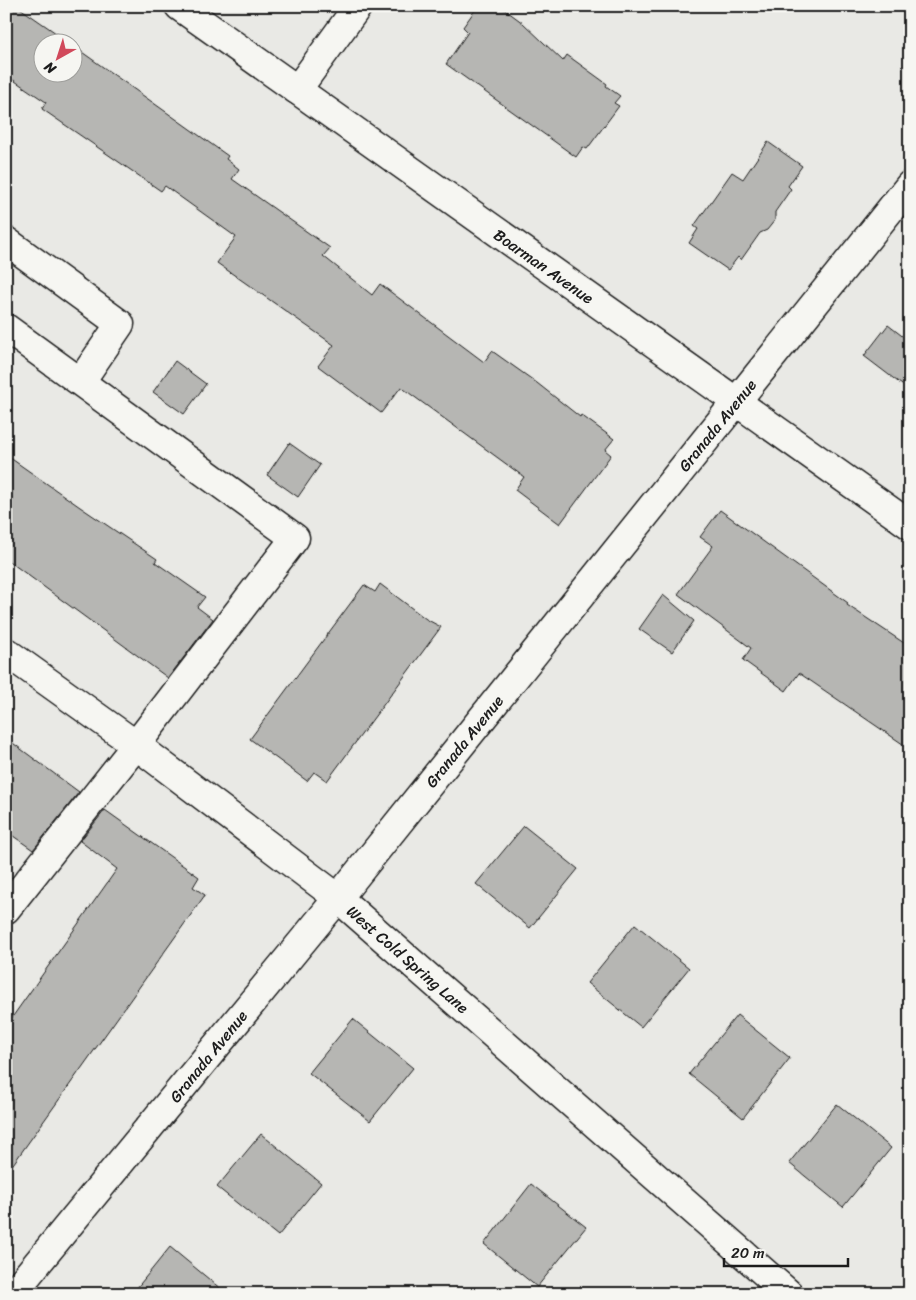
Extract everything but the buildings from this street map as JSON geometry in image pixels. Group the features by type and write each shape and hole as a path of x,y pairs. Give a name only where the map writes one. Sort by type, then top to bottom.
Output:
{"street":[{"name":"Boarman Avenue","path":"178,6 910,525"},
{"path":"297,90 358,6"},
{"name":"Granada Avenue","path":"12,1294 338,898 910,184"},
{"path":"6,241 120,324 80,381"},
{"path":"6,328 295,538 136,746 6,909"},
{"name":"West Cold Spring Lane","path":"6,652 136,746 338,898 789,1294"}]}
